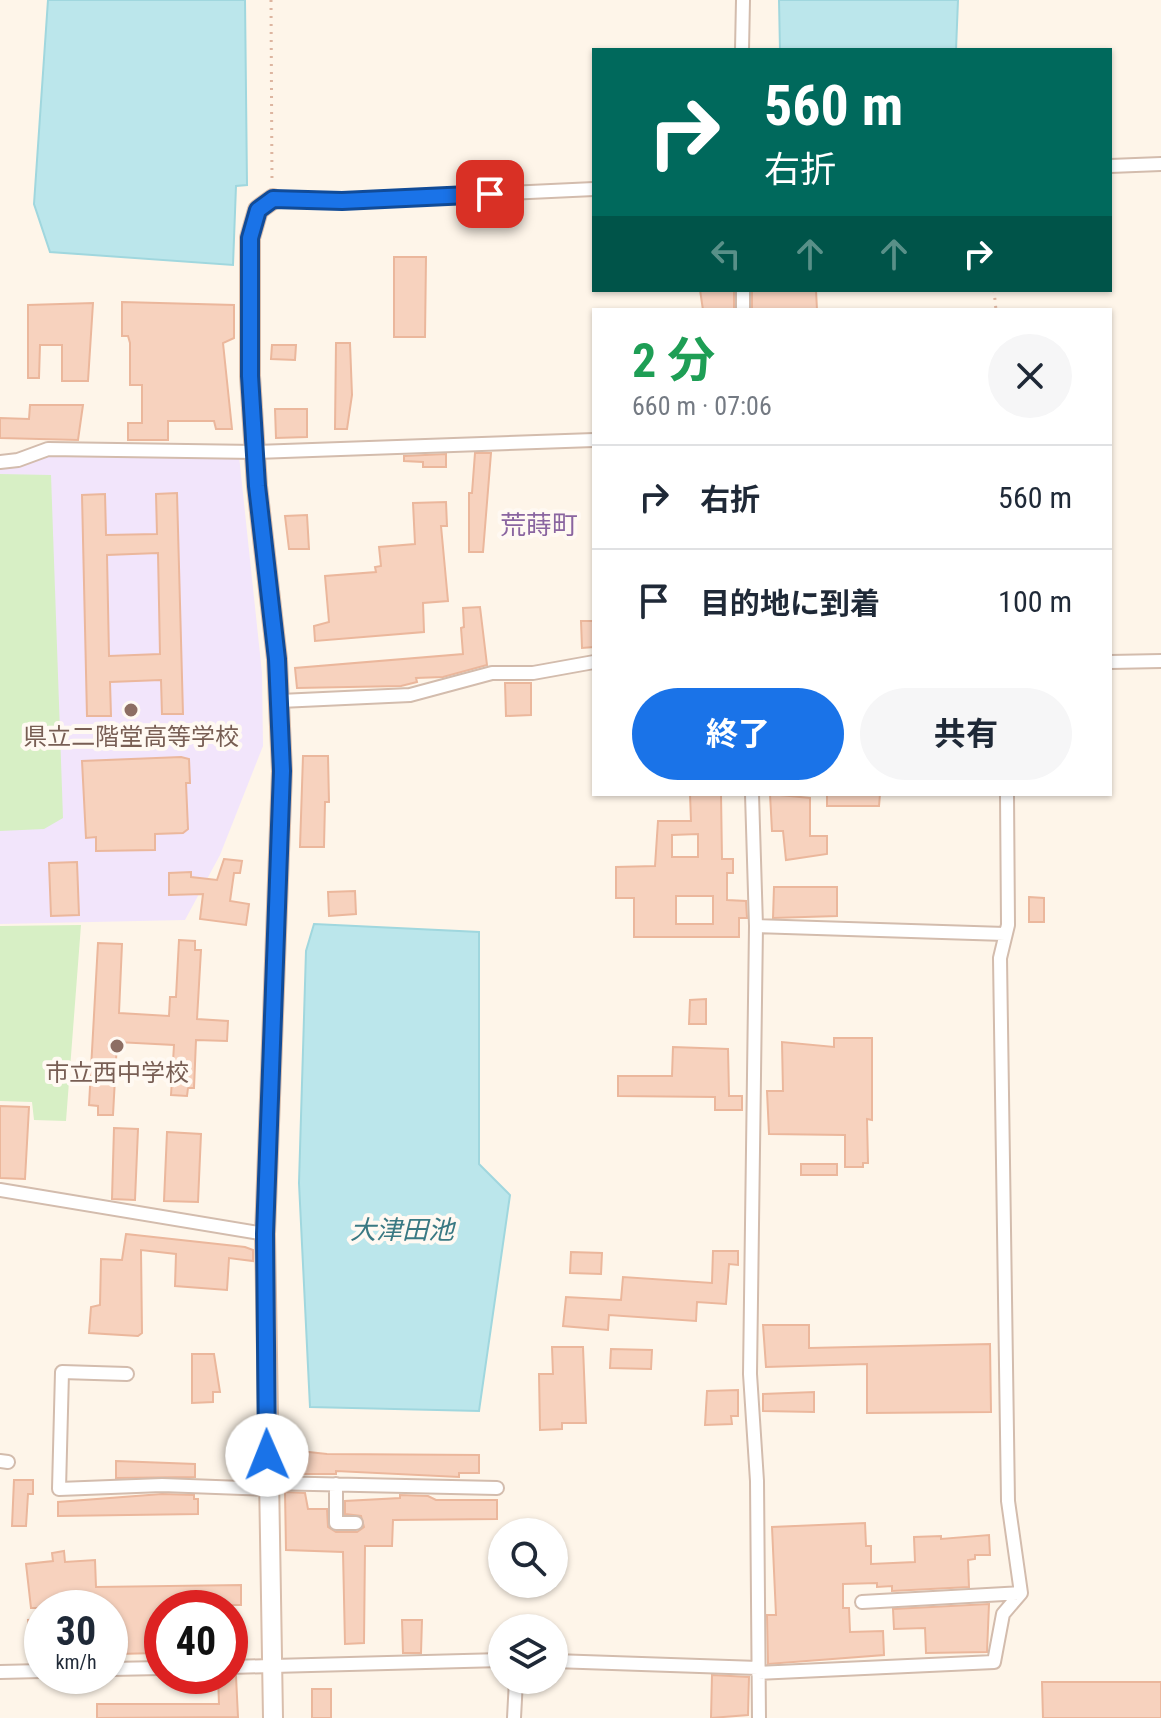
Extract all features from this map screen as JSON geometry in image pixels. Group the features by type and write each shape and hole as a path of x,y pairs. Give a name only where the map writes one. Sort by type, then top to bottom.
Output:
{"street":[{"path":"742,48 743,0"},
{"path":"1112,166 1161,164"},
{"path":"273,1718 265,1234 282,838 280,701 250,376 250,238 258,210 273,199 342,201 592,189"},
{"path":"0,462 18,460 48,449 256,452 592,440"},
{"path":"1112,662 1161,661"},
{"path":"280,701 410,695 492,673 533,673 592,662"},
{"path":"752,796 756,926 750,1374 757,1481 759,1718"},
{"path":"568,1662 758,1670 994,1662 1003,1614 1021,1593 1008,1486 1000,958 1005,934 1007,796"},
{"path":"756,926 1005,934"},
{"path":"0,1190 265,1234"},
{"path":"127,1374 62,1372 59,1489 336,1484 497,1488"},
{"path":"336,1484 336,1523 356,1523"},
{"path":"862,1602 1021,1593"},
{"path":"248,1667 488,1660"},
{"path":"0,1672 24,1671"},
{"path":"514,1718 515,1694"}],"path":[{"path":"271,0 273,199"}],"shaded area":[{"name":"県立二階堂高等学校","path":"65,452 239,456 262,673 263,746 220,855 185,920 0,924 0,467"}],"green space":[{"path":"0,474 51,475 63,818 44,829 0,831"},
{"path":"81,925 66,1121 34,1120 32,1102 0,1101 0,926"}],"water":[{"path":"48,0 245,0 247,185 236,186 233,265 50,252 34,204"},
{"path":"779,0 958,0 956,48 780,48"},
{"name":"大津田池","path":"314,924 479,932 479,1164 510,1195 479,1411 310,1407 299,1183 306,951"}],"building":[{"path":"394,257 426,257 425,337 394,337"},
{"path":"700,292 734,292 734,308 703,308"},
{"path":"752,292 816,292 817,308 752,308"},
{"path":"122,302 234,305 234,338 223,343 232,429 216,429 214,421 168,421 168,440 128,440 128,423 142,423 142,385 130,385 130,343 128,336 122,336"},
{"path":"93,303 88,381 62,381 62,345 40,345 39,378 28,378 28,305"},
{"path":"336,343 350,343 352,395 347,429 335,429"},
{"path":"272,345 296,345 295,360 271,359"},
{"path":"30,405 83,405 78,440 0,438 0,418 29,419"},
{"path":"275,409 307,409 307,437 276,438"},
{"path":"475,453 491,453 483,552 469,552 469,493 472,493"},
{"path":"446,454 446,467 423,467 423,462 404,461 404,456"},
{"path":"177,493 183,714 162,714 161,680 110,682 111,716 87,716 82,495 105,494 106,535 157,534 156,494","holes":["158,553 160,654 109,656 107,555"]},
{"path":"446,502 447,526 441,526 448,601 423,603 424,632 315,641 314,626 329,622 325,576 376,572 375,567 381,566 379,547 415,544 413,503"},
{"path":"307,515 309,549 289,549 285,516"},
{"path":"480,607 487,665 443,677 416,678 417,682 401,686 297,688 295,668 463,654 463,608"},
{"path":"581,621 592,621 592,647 582,648"},
{"path":"505,683 531,683 531,715 506,716"},
{"path":"303,756 328,756 329,802 325,802 324,847 300,847"},
{"path":"189,759 190,783 186,783 188,829 183,833 155,834 155,850 96,851 96,837 86,838 82,761"},
{"path":"690,796 721,796 722,859 733,859 733,873 727,873 727,900 746,901 747,918 739,918 739,937 634,937 634,898 616,898 616,867 655,866 658,821 691,821","holes":["698,834 698,857 672,857 672,835","676,896 713,896 713,924 676,924"]},
{"path":"770,796 810,798 810,836 827,836 827,854 786,860 783,831 772,831"},
{"path":"827,796 880,796 879,806 827,806"},
{"path":"224,859 242,861 240,873 234,873 230,901 249,904 246,925 200,919 203,894 169,895 169,873 191,872 191,877 217,880"},
{"path":"77,862 79,915 51,916 49,863"},
{"path":"774,887 837,887 837,916 773,918"},
{"path":"355,891 356,914 329,916 328,892"},
{"path":"1029,897 1044,898 1044,922 1029,922"},
{"path":"179,940 195,941 195,950 201,950 197,1019 228,1021 227,1041 196,1040 194,1088 188,1088 187,1096 171,1095 174,1045 117,1042 113,1115 98,1115 98,1106 89,1105 98,943 122,944 119,1013 169,1016 170,997 176,997"},
{"path":"706,999 706,1024 689,1024 690,1000"},
{"path":"834,1038 872,1038 872,1120 867,1119 868,1163 863,1163 863,1167 845,1167 845,1135 769,1134 767,1091 783,1091 782,1042 834,1047"},
{"path":"673,1047 728,1049 729,1096 742,1096 742,1110 715,1110 715,1097 618,1096 618,1076 672,1076"},
{"path":"0,1106 29,1107 25,1179 0,1178"},
{"path":"114,1128 138,1129 135,1200 112,1199"},
{"path":"167,1132 201,1134 198,1202 164,1201"},
{"path":"801,1164 837,1164 837,1175 801,1175"},
{"path":"126,1234 245,1247 253,1250 253,1261 229,1258 227,1290 175,1286 176,1254 141,1250 142,1333 138,1336 89,1333 91,1307 100,1305 101,1259 122,1260"},
{"path":"713,1251 738,1251 738,1265 729,1264 726,1304 697,1302 696,1321 609,1315 608,1330 563,1326 566,1297 621,1300 623,1277 712,1283"},
{"path":"571,1252 602,1253 601,1274 570,1273"},
{"path":"763,1325 809,1325 809,1348 990,1344 991,1412 867,1413 867,1364 766,1367"},
{"path":"552,1347 583,1347 586,1423 562,1423 562,1429 540,1430 539,1374 553,1374"},
{"path":"611,1349 652,1350 651,1369 610,1368"},
{"path":"192,1354 214,1354 220,1392 213,1392 213,1402 192,1403"},
{"path":"738,1390 738,1416 731,1416 732,1424 705,1425 707,1391"},
{"path":"814,1392 814,1412 763,1411 763,1394"},
{"path":"281,1449 327,1454 479,1455 479,1473 459,1473 459,1477 336,1471 336,1474 285,1474"},
{"path":"116,1461 195,1464 195,1477 116,1478"},
{"path":"14,1480 33,1480 33,1494 28,1494 26,1526 12,1526"},
{"path":"285,1492 305,1493 308,1509 327,1509 328,1527 336,1532 357,1532 364,1527 361,1516 345,1514 345,1501 400,1498 400,1495 428,1496 436,1500 497,1500 497,1518 393,1520 392,1546 365,1546 364,1643 345,1644 343,1552 286,1550"},
{"path":"162,1494 194,1495 194,1499 198,1499 198,1514 58,1516 58,1502"},
{"path":"865,1523 866,1546 871,1546 871,1564 915,1562 914,1537 941,1536 941,1539 989,1535 990,1555 975,1555 975,1559 968,1560 969,1587 892,1591 892,1586 877,1587 877,1583 843,1584 843,1608 849,1608 850,1632 883,1631 884,1655 768,1664 767,1615 776,1615 772,1527"},
{"path":"64,1551 65,1562 95,1560 96,1587 241,1585 241,1590 144,1590 144,1653 128,1654 128,1590 29,1590 26,1564 53,1561 52,1553"},
{"path":"989,1604 987,1652 926,1653 925,1628 894,1629 893,1609"},
{"path":"402,1620 422,1620 421,1653 403,1653"},
{"path":"712,1675 749,1677 748,1715 711,1718"},
{"path":"1042,1682 1161,1682 1161,1718 1043,1718"},
{"path":"312,1689 331,1689 331,1718 312,1718"},
{"path":"219,1694 237,1694 238,1717 97,1718 97,1704 219,1704"}],"place":[{"name":"県立二階堂高等学校","path":"131,710"},
{"name":"市立西中学校","path":"117,1046"}],"district":[{"name":"荒蒔町","path":"539,525"}],"route":[{"path":"267,1455 265,1234 282,838 282,771 277,659 257,486 250,376 250,238 258,210 273,199 342,201 490,194"}]}
